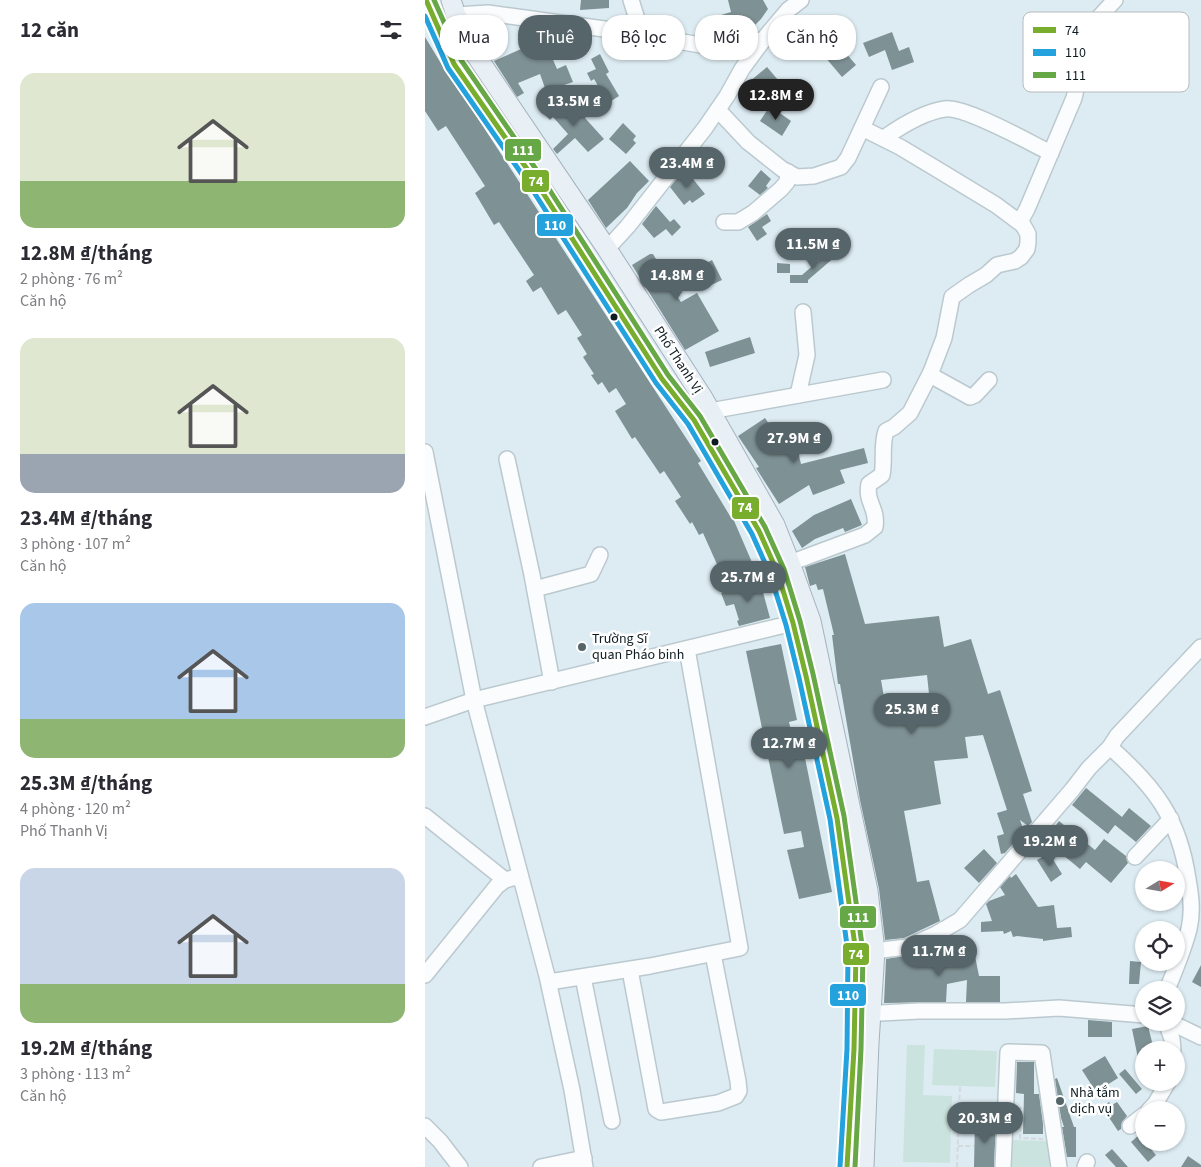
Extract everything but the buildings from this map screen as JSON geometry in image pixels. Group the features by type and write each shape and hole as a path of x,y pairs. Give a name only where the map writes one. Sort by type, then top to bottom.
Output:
{"main road":[{"name":"Phố Thanh Vị","path":"426,0 455,64 534,179 662,379 694,420 759,531 777,571 793,623 837,818 863,1014 869,1043 864,1167"},
{"name":"Phố Thanh Vị","path":"454,8 475,54 607,249 710,411 775,525 811,621 868,891 875,950 863,1014 847,1167"}],"street":[{"path":"631,0 636,15"},
{"path":"607,249 634,219 718,110 742,69 764,40 788,10 801,0"},
{"path":"1104,12 1115,0"},
{"path":"454,8 602,29"},
{"path":"685,43 705,46 764,40"},
{"path":"718,110 748,142 788,172 797,178 814,176 841,167 848,158 881,87"},
{"path":"1015,220 1022,218 1027,209 1075,92"},
{"path":"884,138 910,122 947,108 972,114 1051,153"},
{"path":"790,563 865,535 875,527 877,517 867,493 869,484 882,475 883,440 886,431 894,427 910,413 931,372 944,338 952,297 987,275 997,265 1015,261 1027,249 1028,234 1023,225 996,205 900,146 862,128"},
{"path":"724,222 738,222 753,214 787,182 788,172"},
{"path":"798,395 807,355 803,312"},
{"path":"931,372 932,376 970,397 975,395 989,380"},
{"path":"710,411 883,380"},
{"path":"425,452 474,700 549,982 585,1162 541,1167"},
{"path":"507,459 535,589 552,682"},
{"path":"535,589 591,574 601,555"},
{"path":"425,717 474,700 793,623"},
{"path":"856,953 907,946 936,934 960,920 1073,790 1089,768 1110,747 1117,736 1201,647"},
{"path":"549,982 630,970 740,948 687,649"},
{"path":"1110,747 1137,772 1158,798 1171,819 1181,844 1192,905 1189,928 1170,981"},
{"path":"425,816 505,880"},
{"path":"1135,857 1171,819"},
{"path":"425,975 497,886 505,880 520,876"},
{"path":"630,970 656,1109 661,1112 718,1103 736,1096 739,1091 713,954"},
{"path":"583,977 612,1121"},
{"path":"863,1014 1059,1008 1135,1014"},
{"path":"1185,1029 1201,1037"},
{"path":"1003,1167 1008,1052 1042,1053 1059,1167"},
{"path":"1130,1126 1135,1122"},
{"path":"425,1126 460,1167"}],"path":[{"path":"957,1167 960,1087"},
{"path":"959,1107 1021,1108 1020,1138 1055,1139"},
{"path":"958,1146 974,1146"}],"green space":[{"path":"907,1045 925,1045 923,1095 952,1096 950,1163 903,1162"},
{"path":"934,1049 997,1051 995,1087 932,1085"},
{"path":"1008,1140 1052,1141 1056,1167 1007,1167"}],"transit line":[{"name":"74","path":"426,0 454,64 534,179 662,379 694,420 759,531 777,571 793,623 806,676 837,818 856,953 854,1049 847,1167"},
{"name":"111","path":"434,0 461,60 540,175 668,375 700,416 765,527 784,569 800,621 813,674 844,816 863,952 861,1049 855,1167"},
{"name":"110","path":"425,16 448,68 528,183 656,383 688,424 752,534 770,574 786,625 799,678 830,819 848,953 847,1049 840,1167"}],"place":[{"name":"Trường Sĩ quan Pháo binh","path":"582,647"},
{"name":"Nhà tắm dịch vụ","path":"1060,1101"}]}
